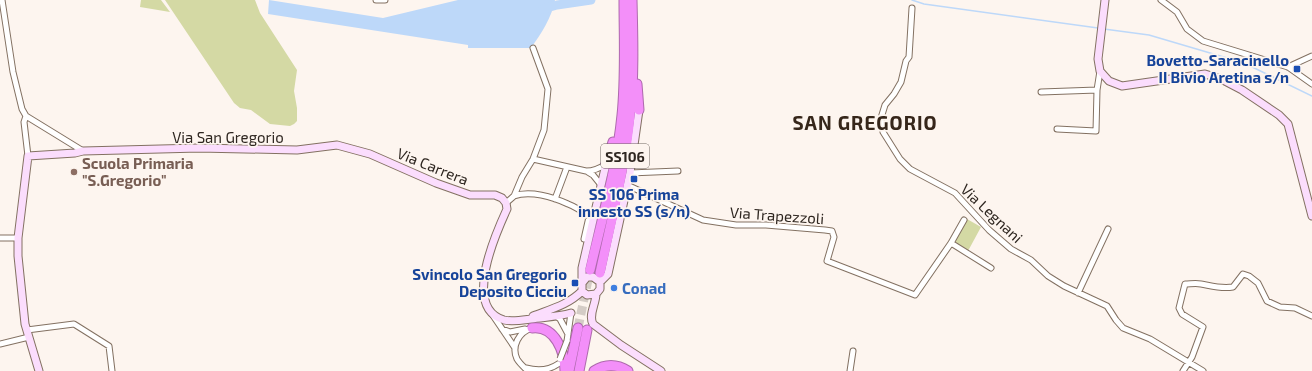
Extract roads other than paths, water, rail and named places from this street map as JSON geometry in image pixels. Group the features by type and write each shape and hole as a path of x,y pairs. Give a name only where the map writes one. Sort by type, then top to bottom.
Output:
{"highway":[{"name":"SS106","path":"600,273 625,156 630,116 633,50 629,38 624,0"},
{"name":"SS106","path":"590,270 615,158 622,116 632,0"},
{"path":"633,50 639,110"},
{"path":"606,164 622,116"},
{"path":"532,328 544,329 553,336 564,356 565,371"},
{"path":"569,371 583,329 579,371"},
{"path":"594,371 608,365 617,366 628,371"}],"street":[{"path":"2,0 13,72 22,109 26,116 83,151"},
{"path":"376,0 385,0"},
{"path":"1162,0 1177,12 1187,29 1203,41 1288,67 1312,84"},
{"path":"1057,129 1096,131 1097,90 1100,71 1098,59 1105,2"},
{"name":"Via Legnani","path":"912,8 909,57 906,61 901,82 894,94 885,104 881,118 883,132 900,159 910,169 955,193 989,230 1011,249 1031,260 1048,276 1064,286 1107,306 1123,328 1150,339 1203,371"},
{"path":"515,348 498,324 488,306 484,276 492,244 506,209 506,203 514,196 522,177 533,159 544,130 548,89 533,48"},
{"path":"1288,67 1312,56"},
{"path":"1100,71 1109,81 1122,86 1205,74 1221,79 1242,90 1279,115 1288,124 1312,216"},
{"path":"1041,92 1097,90"},
{"path":"606,164 582,268 582,287 584,293 590,296 596,294 600,289 600,282 608,274 628,185 639,110"},
{"path":"26,116 24,122 28,156 18,238 18,256 22,297 28,333 39,371"},
{"name":"Via San Gregorio","path":"28,156 76,153 83,151 199,148 297,150 329,145 351,148 370,154"},
{"name":"Via Carrera","path":"370,154 443,186 470,195 495,195 502,198 506,203"},
{"path":"533,159 586,171 593,174 601,185"},
{"path":"586,171 599,169 606,164"},
{"path":"555,199 567,167"},
{"path":"630,173 678,171"},
{"name":"Via Trapezzoli","path":"628,185 703,220 736,226 766,225 832,231 834,237 827,261 915,295 951,243"},
{"path":"514,196 525,194 555,199 569,204 590,217 584,240"},
{"path":"964,220 951,243 991,268"},
{"path":"1078,293 1108,229"},
{"path":"0,238 18,238"},
{"path":"1183,371 1189,363 1196,347 1202,327 1182,314 1179,308 1185,284 1200,283 1211,287 1233,287 1243,274 1258,283 1267,301 1280,307 1295,308 1312,316"},
{"path":"554,371 567,341 575,298 585,279 590,277 596,278 600,282"},
{"path":"596,294 596,301 591,316 593,324 621,345 661,371"},
{"path":"522,320 564,305 575,298"},
{"path":"564,305 569,307 571,313"},
{"path":"492,313 503,319 522,320 571,313"},
{"path":"555,316 560,319 568,335"},
{"path":"0,344 28,333 74,324 109,346 112,371"},
{"path":"498,324 508,332 532,328"},
{"path":"528,371 517,358 515,348 516,341 520,335 526,330 532,328"},
{"path":"850,371 853,350"},
{"path":"524,366 533,370 545,371 559,362"}],"water":[{"path":"269,0 383,18 458,0 555,0 549,19 531,48 468,48 468,45 268,14"}],"waterway":[{"path":"543,9 557,5 591,0"},
{"path":"912,0 924,4 1098,28"},
{"path":"1104,29 1149,35 1244,63 1312,96"}],"tunnel":[{"path":"578,328 590,270"}],"place":[{"name":"Bovetto-Saracinello II Bivio Aretina s/n","path":"1297,69"},
{"name":"Scuola Primaria \"S.Gregorio\"","path":"74,172"},
{"name":"SS 106 Prima innesto SS (s/n)","path":"634,179"},
{"name":"Svincolo San Gregorio Deposito Cicciu","path":"575,283"},
{"name":"Conad","path":"614,288"}],"district":[{"name":"SAN GREGORIO","path":"865,122"}]}
